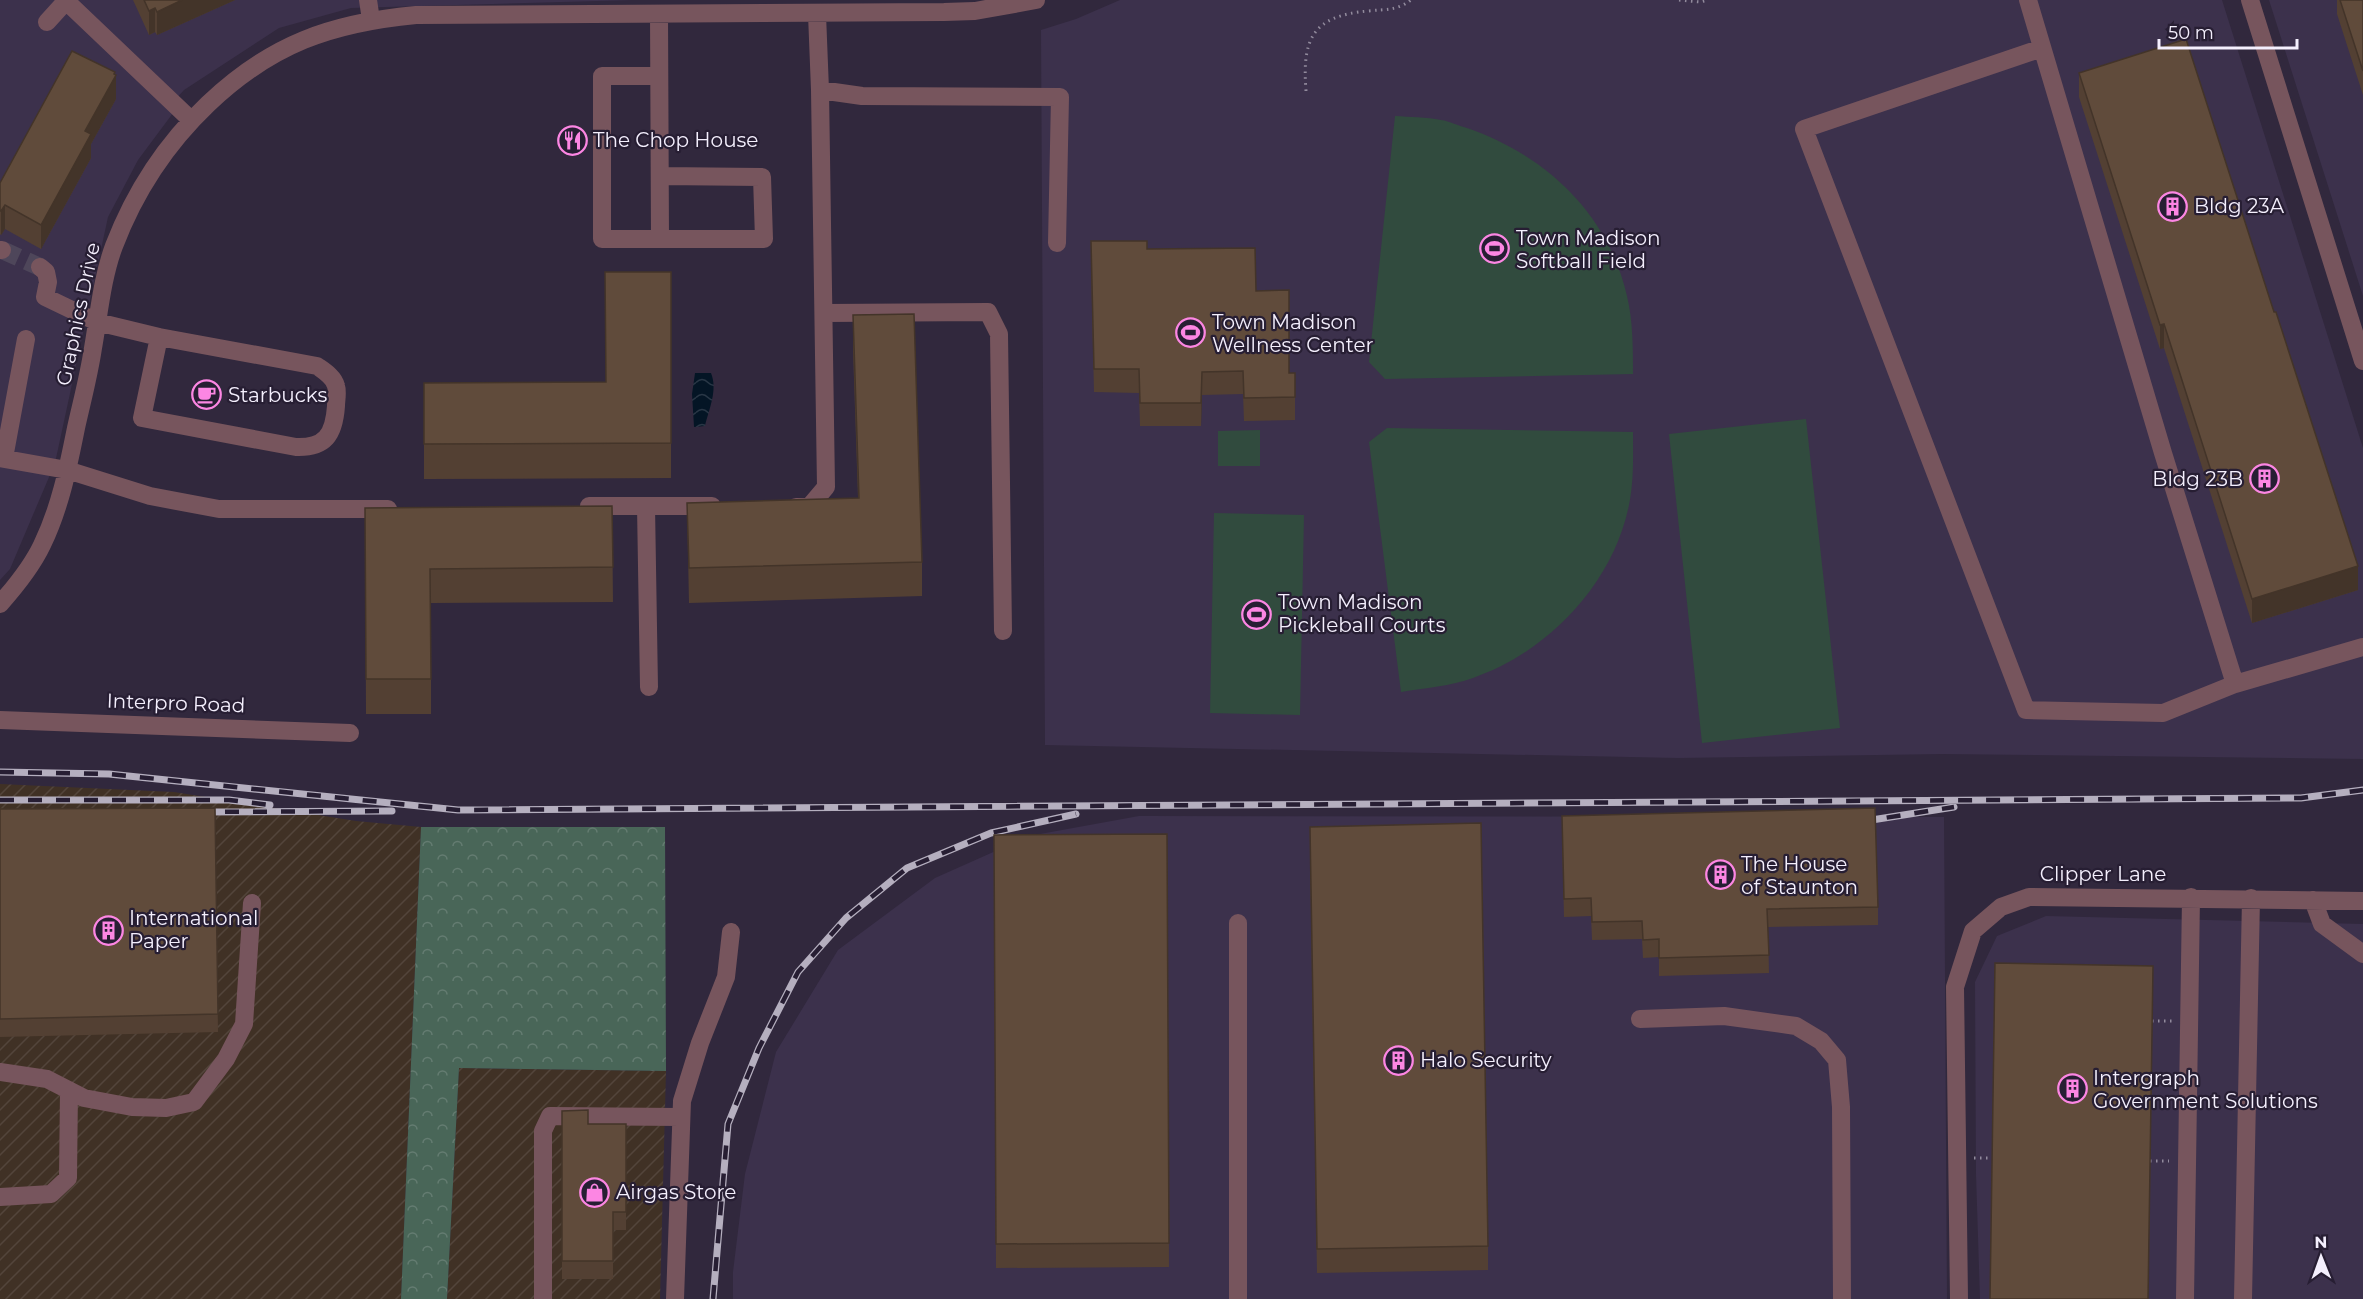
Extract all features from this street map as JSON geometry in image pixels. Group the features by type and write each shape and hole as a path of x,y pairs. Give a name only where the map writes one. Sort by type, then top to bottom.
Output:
{"street":[{"path":"47,22 66,0 191,120"},
{"path":"368,0 371,20"},
{"name":"Graphics Drive","path":"0,604 15,587 42,547 57,509 67,470 104,282 114,246 132,203 166,149 191,120 251,67 287,46 320,33 371,20 476,7 659,14 817,14 944,6 975,11 1036,0"},
{"path":"2028,0 2163,453 2235,684"},
{"path":"2250,0 2363,361"},
{"path":"659,14 660,239"},
{"path":"774,507 809,507 826,486 825,313 817,14"},
{"path":"2042,48 1804,129 2026,710 2163,713 2235,684 2363,647"},
{"path":"659,76 602,76 602,240 764,239 762,177 661,176"},
{"path":"820,90 862,96 1060,98 1057,243"},
{"path":"40,267 46,272 48,282 45,297 97,322 159,337 317,366 332,378 336,387 335,416 328,438 313,448 296,447 142,418 159,337"},
{"path":"825,313 988,312 999,334 1003,631"},
{"path":"26,339 2,458 67,470 150,496 219,509 410,508"},
{"path":"646,506 650,687"},
{"path":"575,507 727,507"},
{"name":"Interpro Road","path":"0,720 350,733"},
{"name":"Clipper Lane","path":"1959,1299 1955,987 1973,931 2001,907 2029,897 2191,897 2363,901"},
{"path":"2185,1299 2191,897"},
{"path":"2243,1299 2251,898"},
{"path":"2313,900 2322,924 2363,954"},
{"path":"0,1072 47,1079 84,1098 132,1107 166,1108 194,1102 226,1059 244,1024 252,903"},
{"path":"1238,923 1238,1299"},
{"path":"675,1299 682,1101 697,1053 726,977 731,932"},
{"path":"1640,1019 1724,1016 1796,1026 1821,1041 1837,1060 1841,1107 1842,1299"},
{"path":"0,1197 51,1194 68,1178 69,1090"},
{"path":"543,1299 543,1131 550,1116 681,1117"}],"path":[{"path":"1306,91 1304,67 1308,42 1318,28 1340,15 1400,8 1411,0"},
{"path":"1679,0 1700,2 1708,0"}],"shaded area":[{"path":"0,0 634,0 351,8 279,28 184,90 173,102 176,109 138,160 108,217 55,463 10,569 0,580"},
{"path":"1120,0 2222,0 2363,448 2363,759 1942,754 1678,758 1045,745 1041,30 1076,19"},
{"path":"2269,0 2363,0 2363,296"},
{"path":"0,784 174,792 356,821 421,827 401,1299 0,1299"},
{"path":"1139,816 1944,817 1947,1299 733,1299 733,1272 745,1174 776,1052 838,950 935,878 1029,836"},
{"path":"2046,916 2363,924 2363,1299 1980,1299 1976,1174 1975,982 1997,936"},
{"path":"459,1068 666,1071 660,1299 447,1299"}],"green space":[{"name":"Town Madison Softball Field","path":"1395,116 1444,121 1495,140 1522,154 1547,171 1569,191 1589,213 1618,266 1630,315 1633,374 1385,379 1369,362"},
{"path":"1806,419 1840,728 1702,743 1669,434"},
{"path":"1387,428 1633,432 1629,505 1621,534 1592,588 1551,633 1527,651 1501,666 1465,681 1401,692 1369,442"},
{"path":"1260,430 1260,466 1218,466 1218,431"},
{"name":"Town Madison Pickleball Courts","path":"1214,513 1304,515 1300,715 1210,713"},
{"path":"421,827 665,827 666,1071 459,1068 447,1299 401,1299"}],"water":[{"path":"695,373 711,373 714,386 705,426 694,427 692,394"}],"building":[{"path":"144,0 182,0 157,12 155,8 149,11"},
{"path":"2340,0 2363,0 2363,71"},
{"path":"2186,39 2358,566 2252,599 2164,324 2160,325 2079,73"},
{"path":"72,51 115,72 116,75 85,131 91,134 41,225 5,205 0,211 0,183"},
{"name":"Town Madison Wellness Center","path":"1091,241 1147,241 1147,249 1255,248 1256,291 1289,290 1289,373 1295,373 1295,397 1244,398 1243,371 1202,372 1201,403 1140,403 1139,369 1094,369"},
{"path":"605,272 671,272 671,443 424,444 424,383 606,382"},
{"path":"914,314 922,562 689,568 687,503 859,498 853,315"},
{"path":"612,506 613,567 430,569 431,679 366,679 365,508"},
{"name":"International Paper","path":"215,808 218,1014 0,1019 0,809"},
{"name":"The House of Staunton","path":"1875,808 1878,907 1767,909 1769,955 1659,958 1659,939 1643,940 1642,921 1592,922 1591,898 1564,899 1562,816"},
{"name":"Halo Security","path":"1481,823 1488,1246 1317,1249 1310,827"},
{"path":"1167,834 1169,1243 996,1244 994,835"},
{"name":"Intergraph Government Solutions","path":"1995,963 2153,966 2148,1299 1990,1299"},
{"path":"588,1110 588,1124 626,1124 626,1212 613,1212 613,1261 562,1261 562,1111"}],"tunnel":[{"path":"2,250 40,267"}],"railway":[{"path":"0,772 109,774 458,810 2301,798 2363,790"},
{"path":"0,800 229,800 270,805"},
{"path":"1859,822 1954,807"},
{"path":"197,812 392,811"},
{"path":"713,1299 728,1124 759,1048 798,972 846,918 907,868 991,833 1076,814"}],"place":[{"name":"The Chop House","path":"572,140"},
{"name":"Bldg 23A","path":"2173,206"},
{"name":"Town Madison Softball Field","path":"1495,249"},
{"name":"Town Madison Wellness Center","path":"1191,333"},
{"name":"Starbucks","path":"207,395"},
{"name":"Bldg 23B","path":"2264,479"},
{"name":"Town Madison Pickleball Courts","path":"1257,614"},
{"name":"The House of Staunton","path":"1720,875"},
{"name":"International Paper","path":"108,930"},
{"name":"Halo Security","path":"1399,1060"},
{"name":"Intergraph Government Solutions","path":"2072,1089"},
{"name":"Airgas Store","path":"595,1192"}]}
